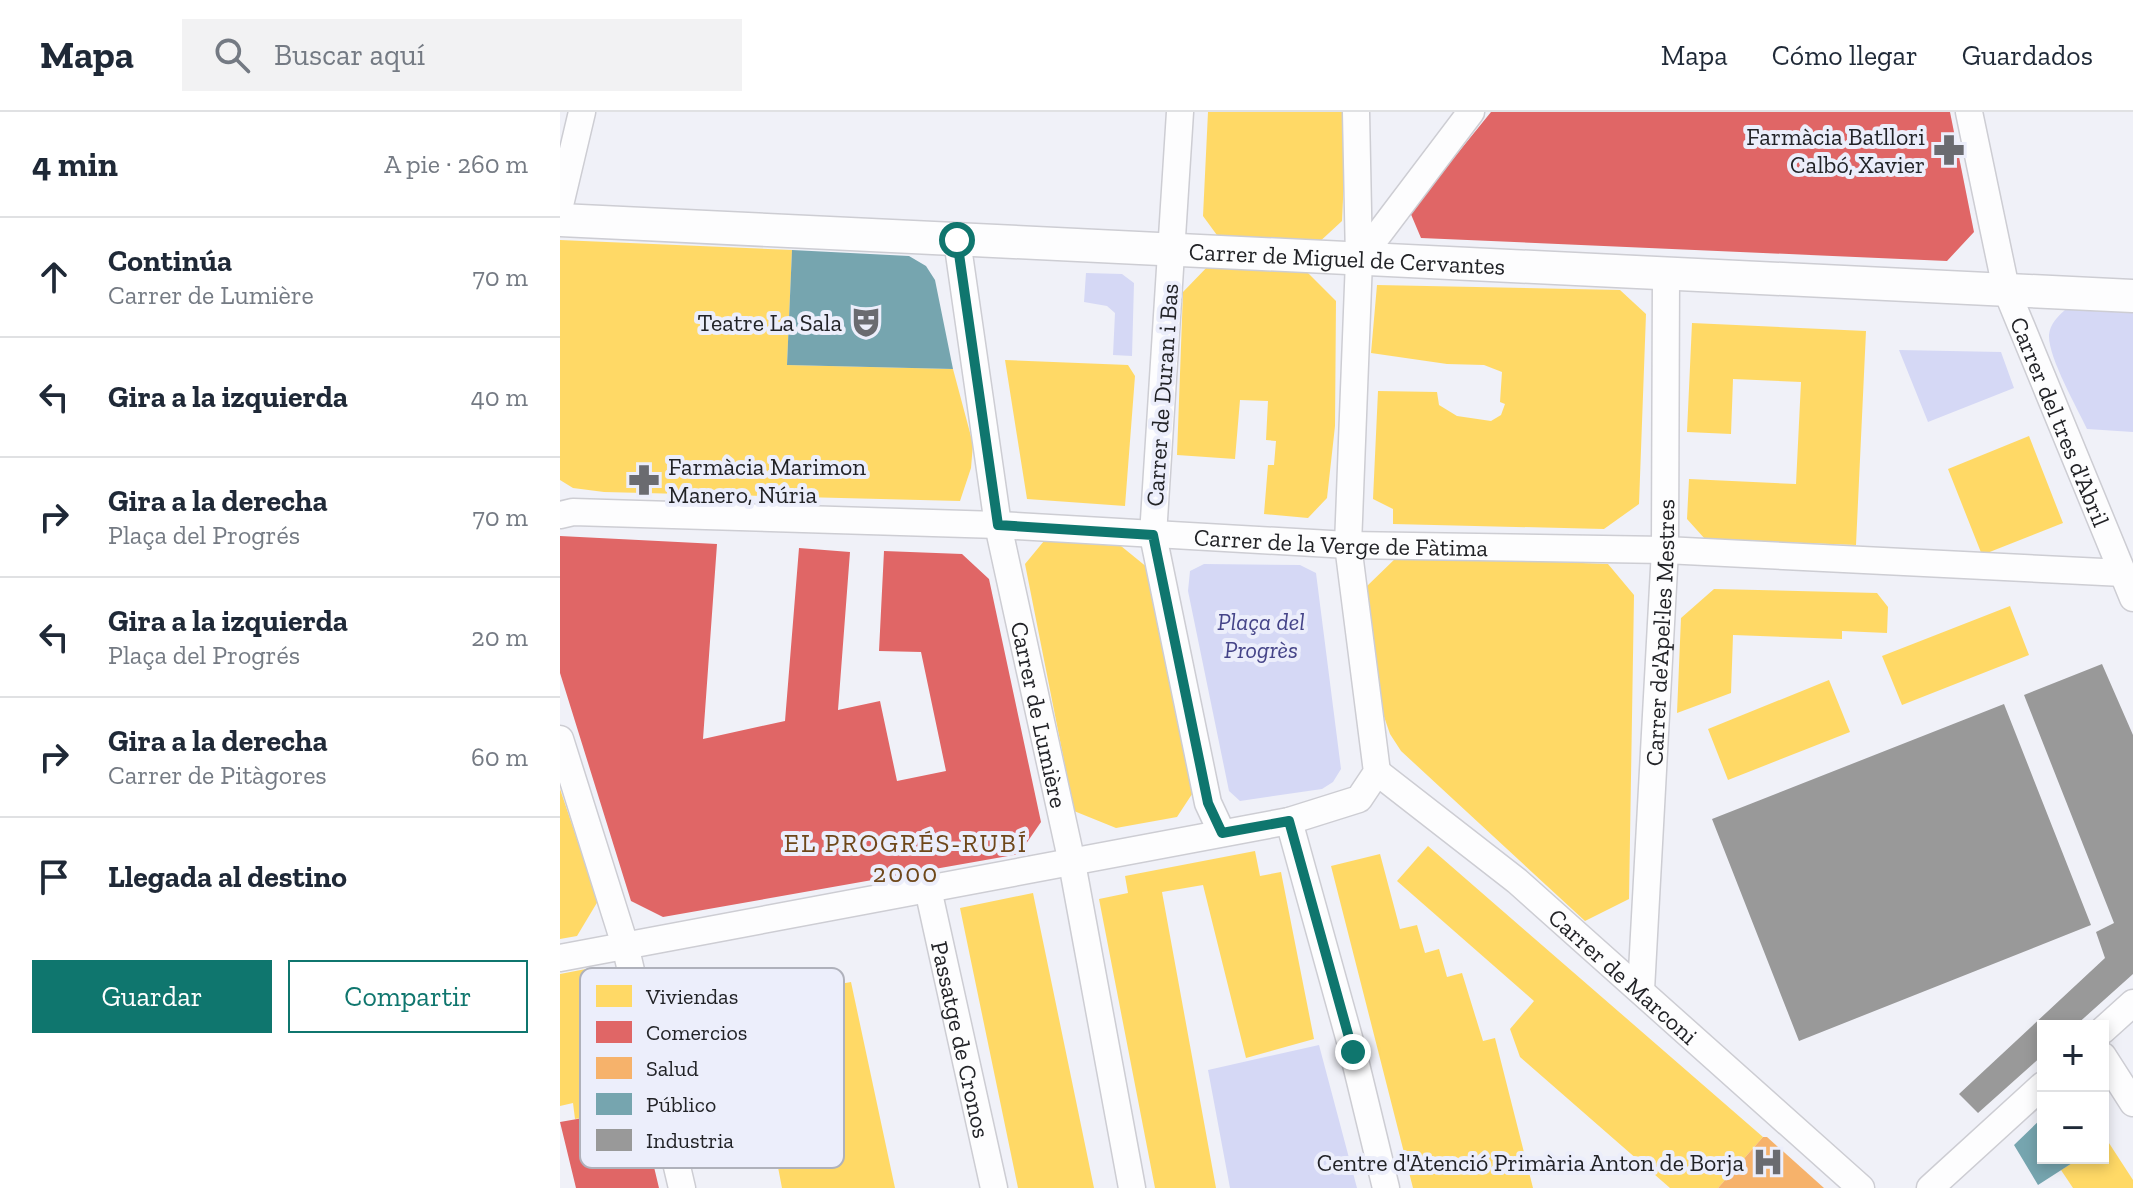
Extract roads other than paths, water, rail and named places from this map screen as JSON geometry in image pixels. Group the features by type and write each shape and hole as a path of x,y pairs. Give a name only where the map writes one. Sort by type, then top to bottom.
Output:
{"street":[{"path":"560,205 582,112"},
{"name":"Carrer de Duran i Bas","path":"1180,112 1153,535 1208,803 1222,833"},
{"path":"560,958 1289,821 1359,799 1377,772 1348,545 1359,260 1356,112"},
{"path":"1359,260 1471,112"},
{"name":"Carrer del tres d'Abril","path":"1969,112 2006,289 2133,598"},
{"name":"Carrer de Miguel de Cervantes","path":"560,220 2133,296"},
{"name":"Carrer de Lumière","path":"957,240 998,525 1072,863 1132,1188"},
{"name":"Carrer de'Apel·les Mestres","path":"1641,990 1665,550 1666,274"},
{"name":"Carrer de la Verge de Fàtima","path":"560,515 573,512 998,525 1348,545 1665,550 2123,573"},
{"path":"560,739 630,968"},
{"name":"Carrer de Marconi","path":"1377,772 1517,881 1861,1188"},
{"path":"1289,821 1353,1052 1386,1188"},
{"name":"Passatge de Cronos","path":"928,889 994,1188"},
{"path":"2109,1025 2133,1003"},
{"path":"2109,1066 2132,1102"},
{"path":"1930,1188 2037,1090"},
{"path":"677,1168 682,1188"}],"place":[{"name":"Farmàcia Batllori Calbó, Xavier","path":"1949,150"},
{"name":"Teatre La Sala","path":"866,322"},
{"name":"Farmàcia Marimon Manero, Núria","path":"644,480"},
{"name":"Centre d'Atenció Primària Anton de Borja","path":"1768,1162"}],"district":[{"name":"EL PROGRÉS-RUBÍ 2000","path":"906,858"}],"park label":[{"name":"Plaça del Progrès","path":"1261,635"}]}
